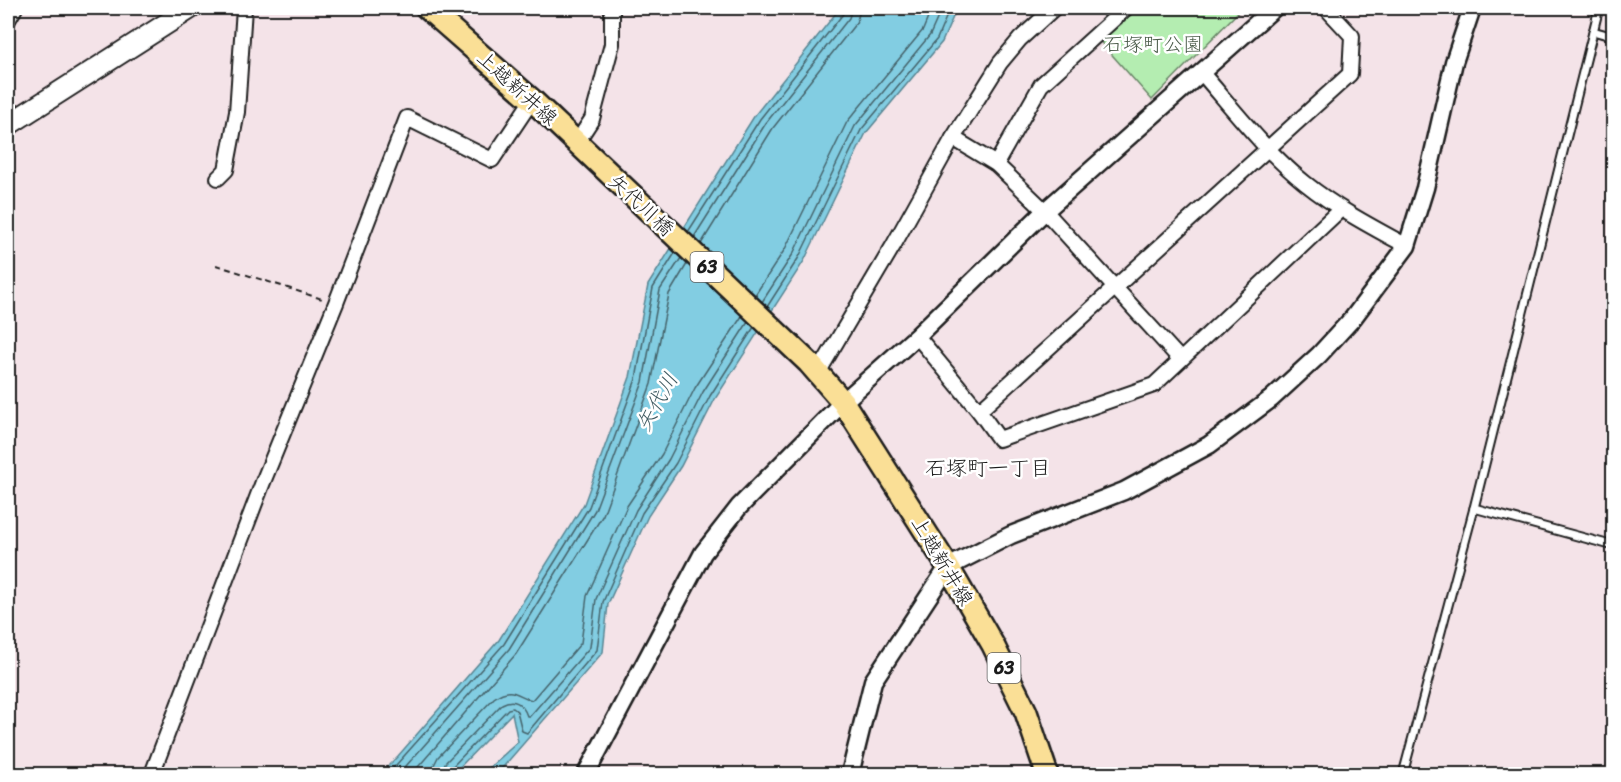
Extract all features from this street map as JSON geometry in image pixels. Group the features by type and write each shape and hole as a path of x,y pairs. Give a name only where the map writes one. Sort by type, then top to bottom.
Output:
{"main road":[{"path":"8,125 191,8"},
{"name":"上越新井線","path":"427,8 532,100 605,170"},
{"name":"矢代川橋","path":"605,170 813,368"},
{"name":"上越新井線","path":"813,368 843,402 948,567 993,645 1026,712 1047,774"}],"street":[{"path":"8,20 15,8"},
{"path":"218,178 226,170 237,112 244,8"},
{"path":"577,142 595,110 612,44 612,8"},
{"path":"813,368 893,246 953,138 1000,63 1020,39 1054,8"},
{"path":"996,164 1041,85 1126,8"},
{"path":"586,774 703,554 739,507 843,402 917,336 1045,211 1274,8"},
{"path":"979,411 1350,74 1352,36 1326,8"},
{"path":"850,774 873,681 948,567 1011,535 1124,491 1209,445 1271,399 1319,355 1353,318 1407,246 1425,188 1454,62 1472,8"},
{"path":"1201,72 1268,148 1304,182 1341,209 1407,246"},
{"path":"152,774 263,482 336,303 407,118 492,160 532,100"},
{"path":"953,138 996,164 1045,211 1180,359"},
{"path":"917,336 979,411 999,440 1154,385 1341,209"}],"lane":[{"path":"1403,774 1474,508 1599,8"},
{"path":"1593,31 1614,37"},
{"path":"1474,508 1614,546"}],"path":[{"path":"216,265 336,303"}],"green space":[{"name":"石塚町公園","path":"1132,8 1237,8 1240,10 1152,100 1098,39"}],"water":[{"name":"矢代川","path":"840,8 957,8 942,42 866,133 804,261 715,399 681,466 648,516 608,604 603,652 497,774 482,774 518,742 512,713 453,774 380,774 499,640 584,504 630,377 648,285 755,115"}],"district":[{"name":"石塚町一丁目","path":"988,468"}]}
